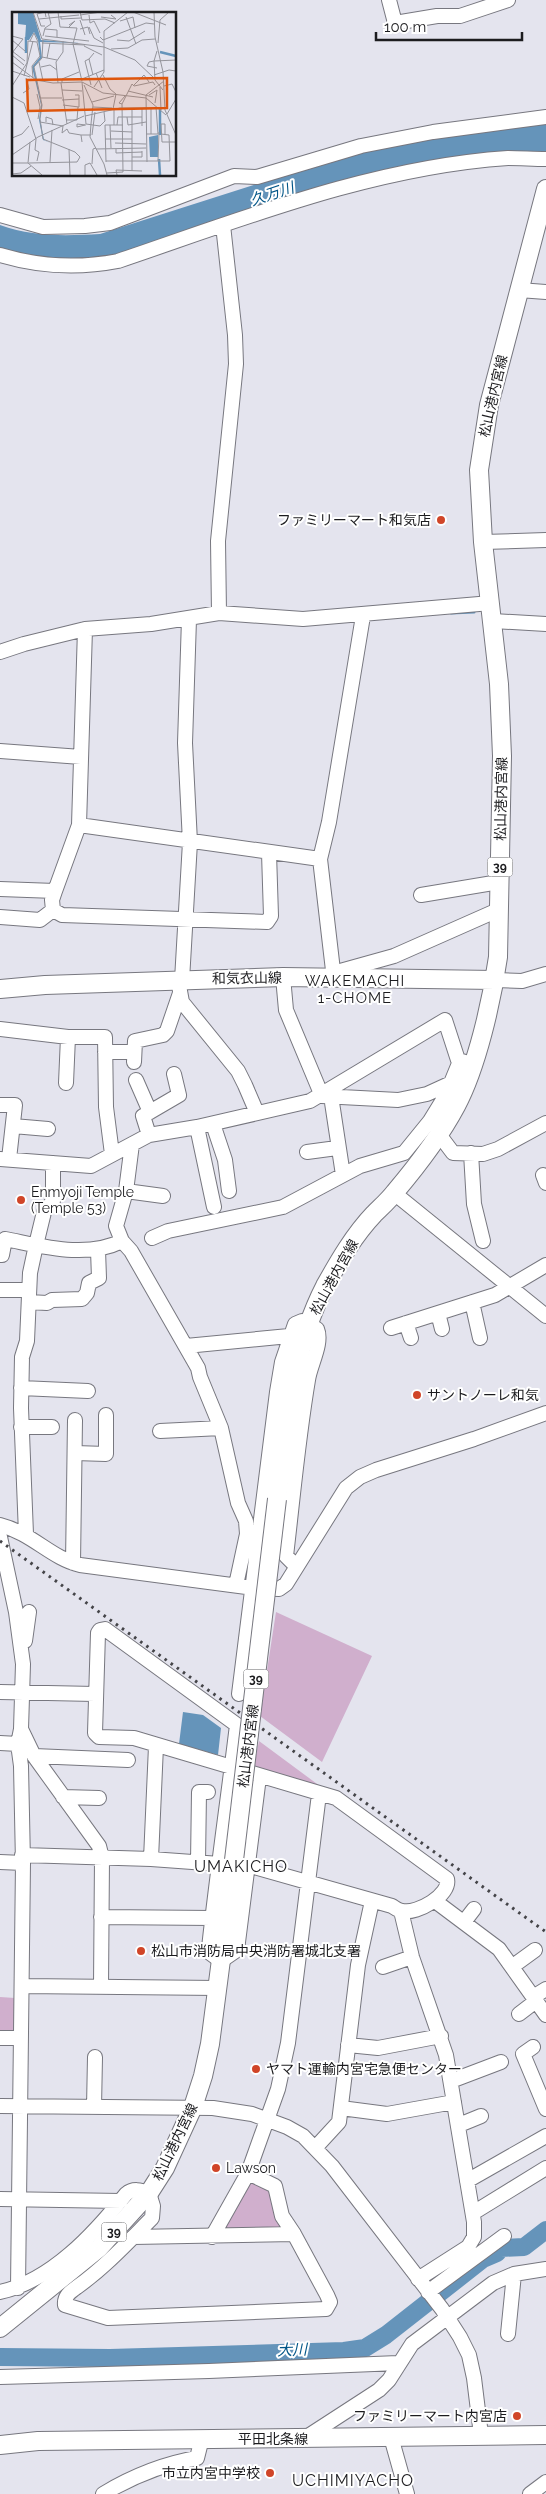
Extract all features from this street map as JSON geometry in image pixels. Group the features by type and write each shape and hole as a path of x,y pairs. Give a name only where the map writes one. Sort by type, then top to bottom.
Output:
{"main road":[{"name":"松山港内宮線","path":"0,2328 99,2248 149,2193 165,2168 193,2107 203,2076 210,2044 292,1385 308,1323 325,1286 350,1244 394,1193 457,1105 466,1063 481,1039 495,980 498,957 502,756 492,603 483,542 479,470 483,435 546,189"},
{"name":"和気衣山線","path":"0,989 45,985 180,984 334,976 495,980"},
{"name":"平田北条線","path":"0,2445 38,2441 546,2435"}],"street":[{"path":"389,0 395,23 437,16 460,16 508,0"},
{"path":"0,215 43,228 110,223 234,176 257,177 361,146 433,132 546,117"},
{"path":"0,255 41,265 99,264 118,260 328,191 421,170 496,160 546,159"},
{"path":"219,613 218,541 236,364 235,335 223,225"},
{"path":"519,290 546,292"},
{"path":"483,542 546,540"},
{"path":"0,652 85,629 189,619 219,613 302,620 492,603"},
{"path":"363,616 329,822 320,859 334,976 394,956 498,910"},
{"path":"105,1052 134,1057 135,1040 163,1035 168,1031 180,984 190,842 185,743 189,619"},
{"path":"493,621 546,624"},
{"path":"53,910 52,900 79,825 85,629"},
{"path":"0,752 81,757"},
{"path":"79,825 320,859"},
{"path":"53,910 62,916 267,922 271,916 269,853"},
{"path":"421,895 499,882"},
{"path":"0,889 55,891"},
{"path":"0,917 40,920 53,910"},
{"path":"495,980 522,980 546,974"},
{"path":"283,978 286,1010 326,1096 343,1175"},
{"path":"180,984 182,1002 238,1071 246,1084 257,1113"},
{"path":"152,1238 168,1231 283,1207 360,1166 404,1153 430,1121 451,1084 466,1063 458,1060 445,1020 326,1096"},
{"path":"0,1031 105,1037 106,1107 112,1154"},
{"path":"66,1083 68,1036"},
{"path":"149,1135 144,1116 179,1095 174,1074"},
{"path":"136,1080 150,1112"},
{"path":"0,1105 16,1105 5,1159 86,1166 149,1135 197,1128 326,1096 406,1099 427,1094 451,1084"},
{"path":"438,1133 453,1153 482,1154 498,1149 546,1123"},
{"path":"213,1124 225,1160 229,1191"},
{"path":"13,1126 48,1130"},
{"path":"197,1128 214,1207"},
{"path":"132,1144 126,1191 116,1226 122,1241 131,1251 198,1368 221,1428 238,1503 247,1527 236,1585"},
{"path":"307,1152 337,1148"},
{"path":"471,1153 474,1204 483,1241"},
{"path":"26,1534 21,1427 22,1357 27,1341 29,1296 36,1245 44,1212 53,1201 53,1163"},
{"path":"126,1191 163,1196"},
{"path":"394,1193 546,1316"},
{"path":"0,1254 2,1255 4,1239 81,1250 98,1250 122,1241"},
{"path":"0,1290 29,1296 47,1303 52,1300 82,1299 87,1293 89,1283 99,1278 98,1250"},
{"path":"391,1328 495,1295 546,1265"},
{"path":"472,1302 480,1338"},
{"path":"438,1313 442,1329"},
{"path":"239,1694 254,1588 277,1392 289,1336 295,1324 302,1322 308,1323 317,1329 320,1336 309,1374 303,1408 286,1556 296,1566"},
{"path":"406,1323 411,1338"},
{"path":"186,1346 289,1336"},
{"path":"21,1388 88,1391"},
{"path":"0,1526 26,1534 73,1563 254,1588 279,1589 286,1584 346,1488 360,1477 546,1413"},
{"path":"75,1454 106,1454 106,1415"},
{"path":"73,1563 75,1420"},
{"path":"21,1427 52,1427"},
{"path":"160,1431 221,1428"},
{"path":"0,1541 21,1643 21,1729 18,1744 21,1766 23,1859 18,2288"},
{"path":"21,1643 25,1642 30,1612"},
{"path":"0,1862 23,1859 102,1858 234,1863 410,1912 435,1900 447,1890 448,1879 340,1800 260,1776 231,1768 156,1746 134,1738 99,1737 95,1733 98,1633 100,1630 105,1629 237,1725 231,1768 234,1863"},
{"path":"0,1692 95,1694"},
{"path":"21,1729 34,1756 99,1846 102,1858 101,1986"},
{"path":"0,1743 18,1744"},
{"path":"151,1859 156,1746"},
{"path":"34,1756 128,1760"},
{"path":"221,1961 210,1953 212,1918 234,1863 260,1776"},
{"path":"198,1862 199,1792 208,1792"},
{"path":"212,2237 248,2173 269,2120 278,2090 288,2043 307,1882 320,1794"},
{"path":"63,1797 99,1798"},
{"path":"435,1900 499,1949 513,1966 546,2015"},
{"path":"316,2147 337,2126 341,2108 358,1965 372,1901"},
{"path":"464,1922 474,1909"},
{"path":"401,1911 412,1956 440,2036 451,2081 473,2213 474,2237 468,2247 418,2279"},
{"path":"101,1917 212,1918"},
{"path":"513,1966 535,1950"},
{"path":"383,1968 412,1956"},
{"path":"22,1986 218,1988"},
{"path":"518,2014 546,1989"},
{"path":"348,2045 378,2048 440,2036"},
{"path":"0,2038 21,2038"},
{"path":"533,2047 523,2054 546,2109"},
{"path":"94,2106 95,2057"},
{"path":"451,2081 501,2062"},
{"path":"341,2108 387,2114 454,2102"},
{"path":"0,2106 193,2107 238,2111 287,2127 316,2147 445,2314 469,2355 474,2378 481,2435"},
{"path":"459,2126 481,2116"},
{"path":"467,2181 546,2136"},
{"path":"473,2213 546,2168"},
{"path":"0,2292 18,2288 41,2275 95,2230 130,2191 142,2190 149,2193 153,2206 152,2218 98,2272 68,2294 64,2300 65,2305 108,2318 326,2309 330,2302 294,2234 282,2216 275,2186 248,2173"},
{"path":"0,2199 121,2201"},
{"path":"133,2237 294,2234"},
{"path":"429,2293 504,2236"},
{"path":"304,2439 374,2394 389,2380 398,2363 412,2344 445,2314 493,2283 514,2274 545,2268"},
{"path":"508,2334 514,2274"},
{"path":"0,2376 209,2371 398,2363"},
{"path":"391,2437 407,2494"},
{"path":"103,2494 134,2476 175,2462 197,2458 202,2438"},
{"path":"530,2494 546,2482"}],"shaded area":[{"path":"276,1612 372,1656 322,1762 260,1716"},
{"path":"259,1741 332,1795 252,1773"},
{"path":"0,1997 15,1998 14,2031 11,2034 0,2034"},
{"path":"250,2178 273,2189 283,2228 222,2230"}],"water":[{"name":"久万川","path":"546,123 546,152 506,154 418,166 123,254 82,261 44,260 0,250 0,225 37,234 100,234 363,150 446,135"},
{"path":"183,1712 203,1715 221,1728 218,1755 179,1744"}],"waterway":[{"path":"451,613 474,612"},
{"name":"大川","path":"0,2357 110,2358 344,2351 365,2348 386,2335 483,2259 497,2253 501,2248 524,2247 546,2230"}],"railway":[{"path":"0,1541 546,1932"}],"place":[{"name":"ファミリーマート和気店","path":"441,520"},
{"name":"Enmyoji Temple (Temple 53)","path":"21,1200"},
{"name":"サントノーレ和気","path":"417,1395"},
{"name":"松山市消防局中央消防署城北支署","path":"141,1951"},
{"name":"ヤマト運輸内宮宅急便センター","path":"256,2069"},
{"name":"Lawson","path":"216,2168"},
{"name":"ファミリーマート内宮店","path":"517,2416"},
{"name":"市立内宮中学校","path":"270,2473"}],"district":[{"name":"WAKEMACHI 1-CHOME","path":"355,990"},
{"name":"UMAKICHO","path":"241,1866"},
{"name":"UCHIMIYACHO","path":"353,2480"}]}
